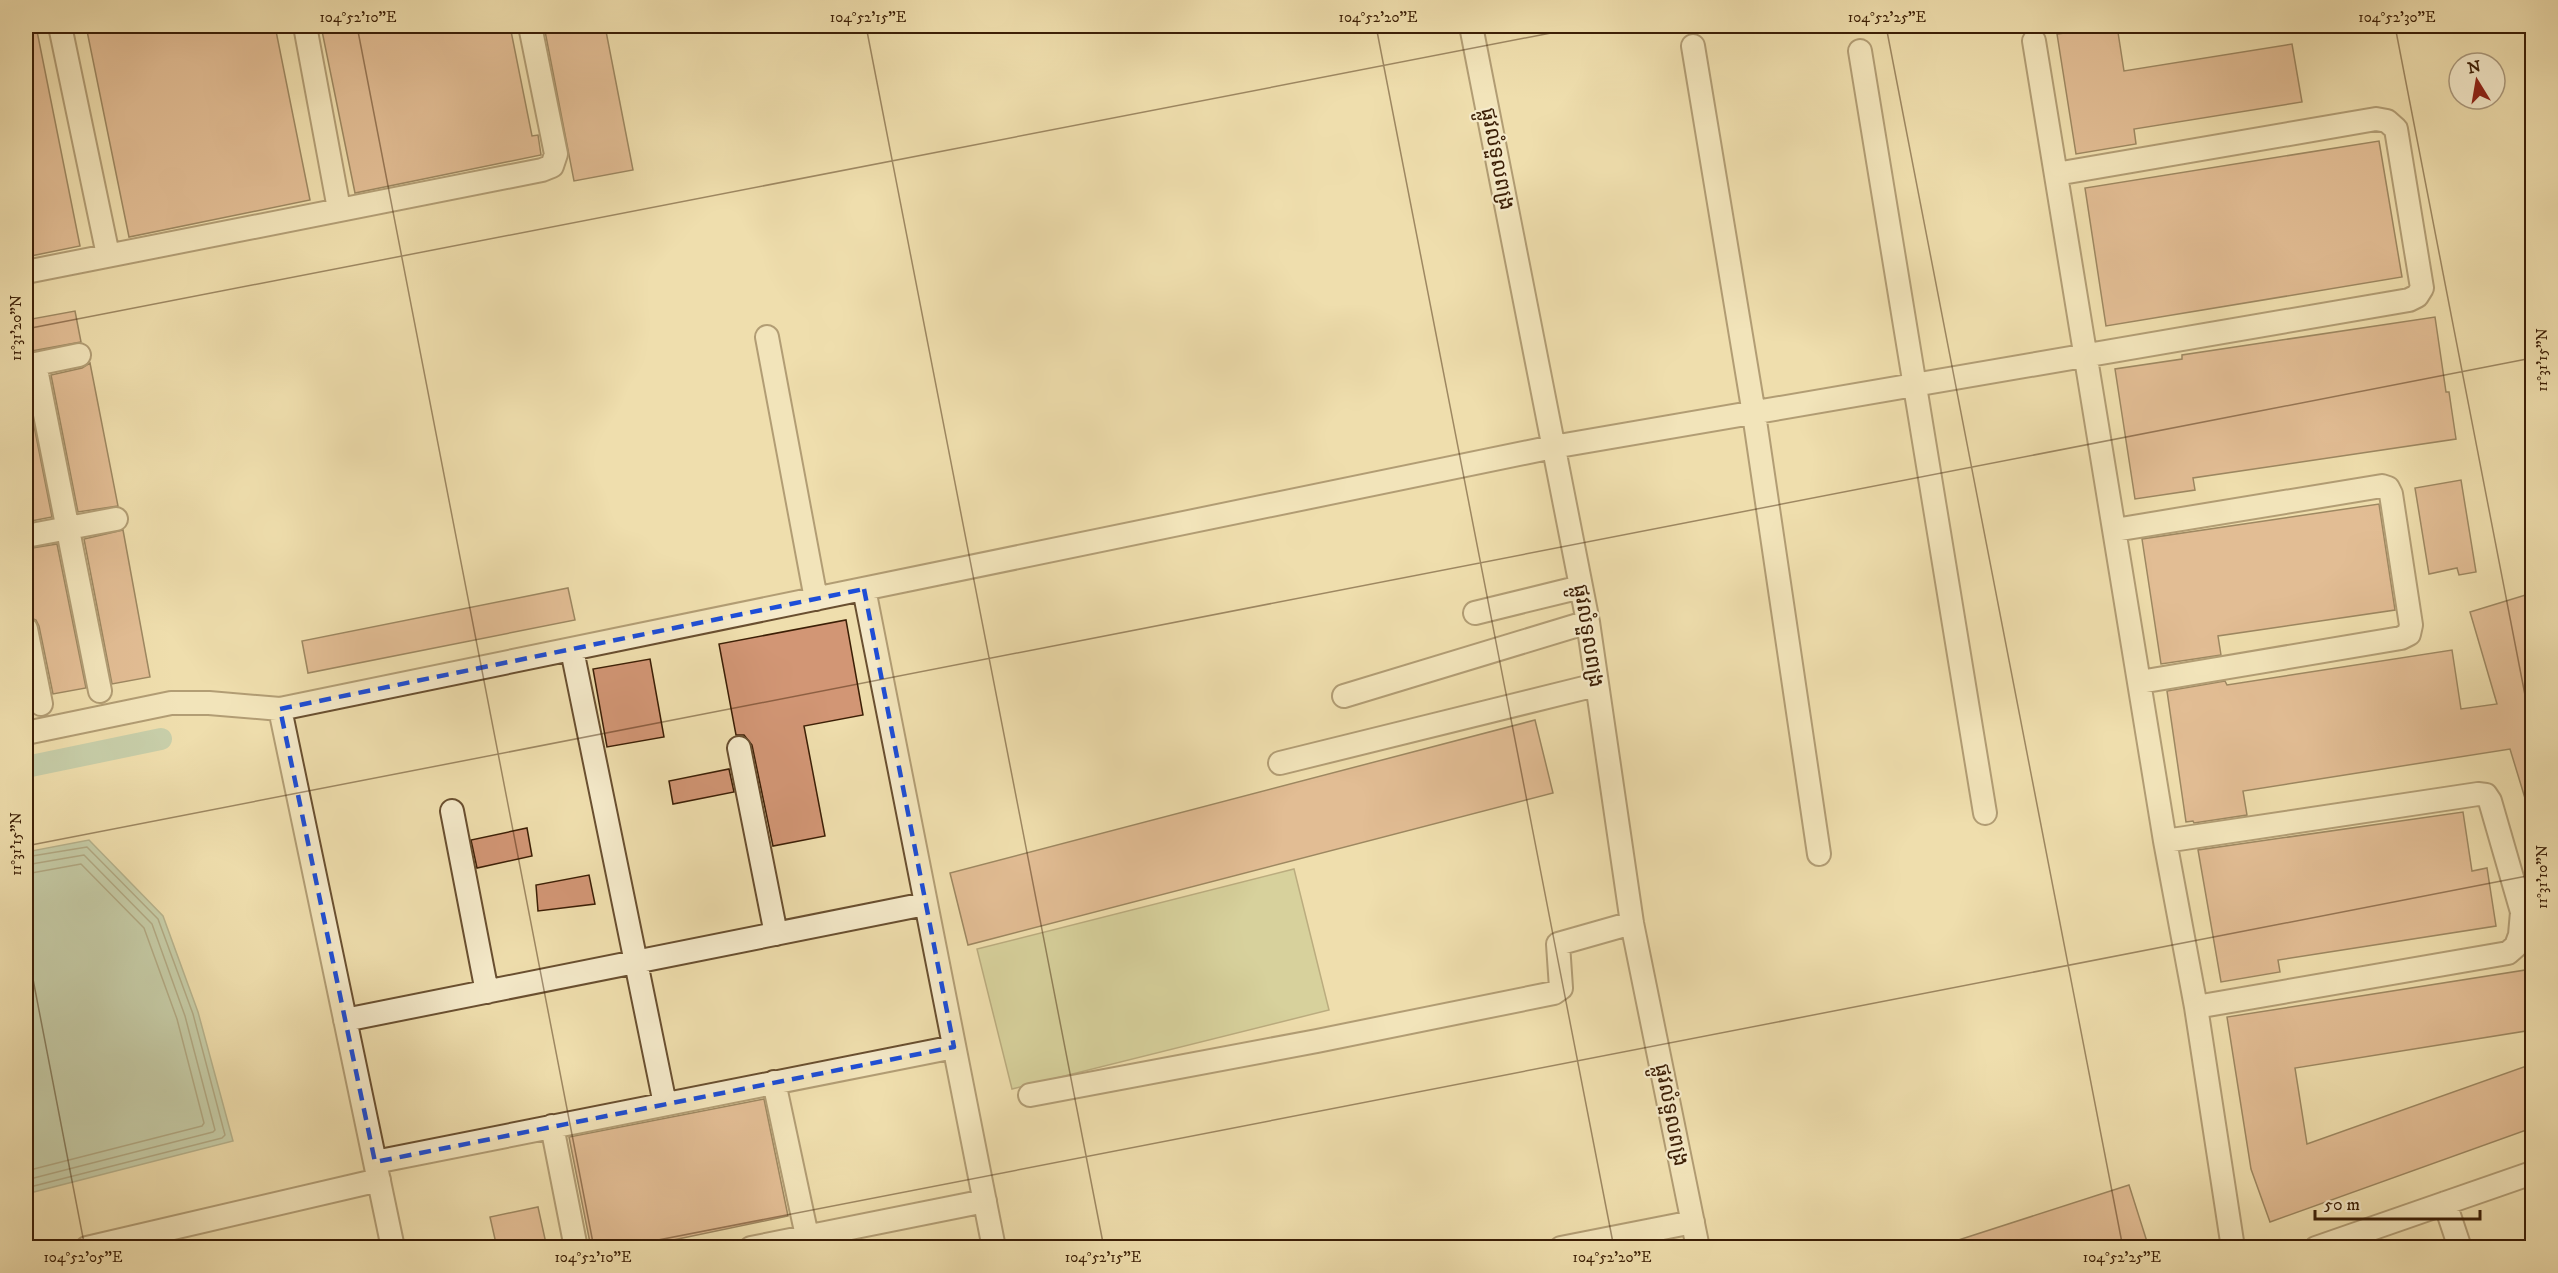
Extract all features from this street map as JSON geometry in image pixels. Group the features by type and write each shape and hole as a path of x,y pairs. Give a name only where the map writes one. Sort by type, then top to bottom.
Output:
{"street":[{"path":"60,26 108,255"},
{"path":"305,26 339,208"},
{"path":"26,272 339,208 542,170 552,166 556,154 530,26"},
{"name":"ផ្លូវលំទួលពង្រ","path":"1471,26 1588,622 1632,924 1698,1248"},
{"path":"2034,41 2165,841 2196,1007 2233,1248"},
{"path":"1693,46 1754,414 1819,854"},
{"path":"1860,51 1985,813"},
{"path":"26,733 171,703 209,703 280,709 1553,447 2409,300 2417,296 2422,288 2396,129 2387,121 2376,119 2056,174"},
{"path":"767,337 816,599"},
{"path":"79,356 30,365 68,528 100,691"},
{"path":"2115,530 2382,486 2388,488 2393,505 2411,625 2409,634 2401,638 2140,682"},
{"path":"26,536 116,519"},
{"path":"1475,613 1581,587"},
{"path":"864,589 994,1248"},
{"path":"1344,696 1588,622"},
{"path":"26,628 41,704"},
{"path":"572,650 665,1104"},
{"path":"1280,763 1596,685"},
{"path":"280,709 393,1248"},
{"path":"739,748 776,934"},
{"path":"2165,841 2478,794 2486,795 2490,801 2522,912 2520,935 2516,946 2508,953 2196,1007"},
{"path":"452,811 487,992"},
{"path":"345,1020 925,904"},
{"path":"1030,1095 1317,1041 1554,993 1561,988 1558,944 1632,924"},
{"path":"87,1248 552,1126 954,1047"},
{"path":"774,1083 807,1236"},
{"path":"552,1126 576,1248"},
{"path":"2316,1248 2532,1173"},
{"path":"751,1248 985,1201"},
{"path":"2445,1203 2460,1248"},
{"path":"1561,1248 1693,1222"}],"highlighted area":[{"path":"864,589 954,1047 375,1162 280,709"}],"green space":[{"path":"1294,869 1329,1010 1012,1089 977,949"}],"water":[{"path":"89,840 163,916 198,1012 233,1141 26,1194 26,852"}],"building":[{"path":"26,26 36,26 80,246 26,257"},
{"path":"86,26 275,26 310,200 129,237"},
{"path":"321,26 510,26 532,136 538,135 541,155 355,193"},
{"path":"544,26 605,26 633,170 574,181"},
{"path":"2117,26 2124,71 2292,44 2302,102 2134,129 2136,144 2076,154 2057,34"},
{"path":"2379,141 2402,277 2106,326 2085,188"},
{"path":"75,311 81,342 26,352 26,320"},
{"path":"2435,317 2446,392 2449,392 2456,439 2193,478 2195,490 2135,499 2115,369 2182,359 2182,355"},
{"path":"90,363 118,506 78,512 51,375 82,368"},
{"path":"26,385 52,517 26,522"},
{"path":"2461,480 2476,572 2459,575 2457,568 2429,574 2415,488"},
{"path":"2379,504 2395,610 2218,636 2221,655 2161,664 2142,539"},
{"path":"123,530 150,677 112,684 84,539"},
{"path":"57,544 86,688 53,694 39,626 36,620 26,616 26,549"},
{"path":"568,588 575,620 308,673 302,641"},
{"path":"2532,593 2532,807 2528,808 2510,749 2243,791 2247,815 2194,823 2193,821 2186,822 2167,691 2225,681 2227,685 2452,650 2461,709 2497,704 2470,612"},
{"path":"846,620 863,715 804,726 825,836 773,846 752,745 744,735 736,735 719,644"},
{"path":"650,659 664,737 607,747 593,669"},
{"path":"1535,720 1553,793 968,945 950,873"},
{"path":"729,769 734,792 673,804 669,781"},
{"path":"2463,812 2472,871 2487,868 2496,926 2278,960 2280,972 2221,982 2198,850"},
{"path":"527,828 532,856 477,868 471,840"},
{"path":"589,875 595,904 538,911 536,885"},
{"path":"2532,969 2532,1030 2295,1068 2307,1144 2532,1064 2532,1128 2270,1222 2251,1169 2227,1017"},
{"path":"764,1099 788,1216 635,1248 591,1248 569,1137"},
{"path":"2129,1185 2149,1248 1947,1248 1946,1244"},
{"path":"538,1207 547,1248 497,1248 490,1217"}],"waterway":[{"path":"26,767 161,739"}]}
